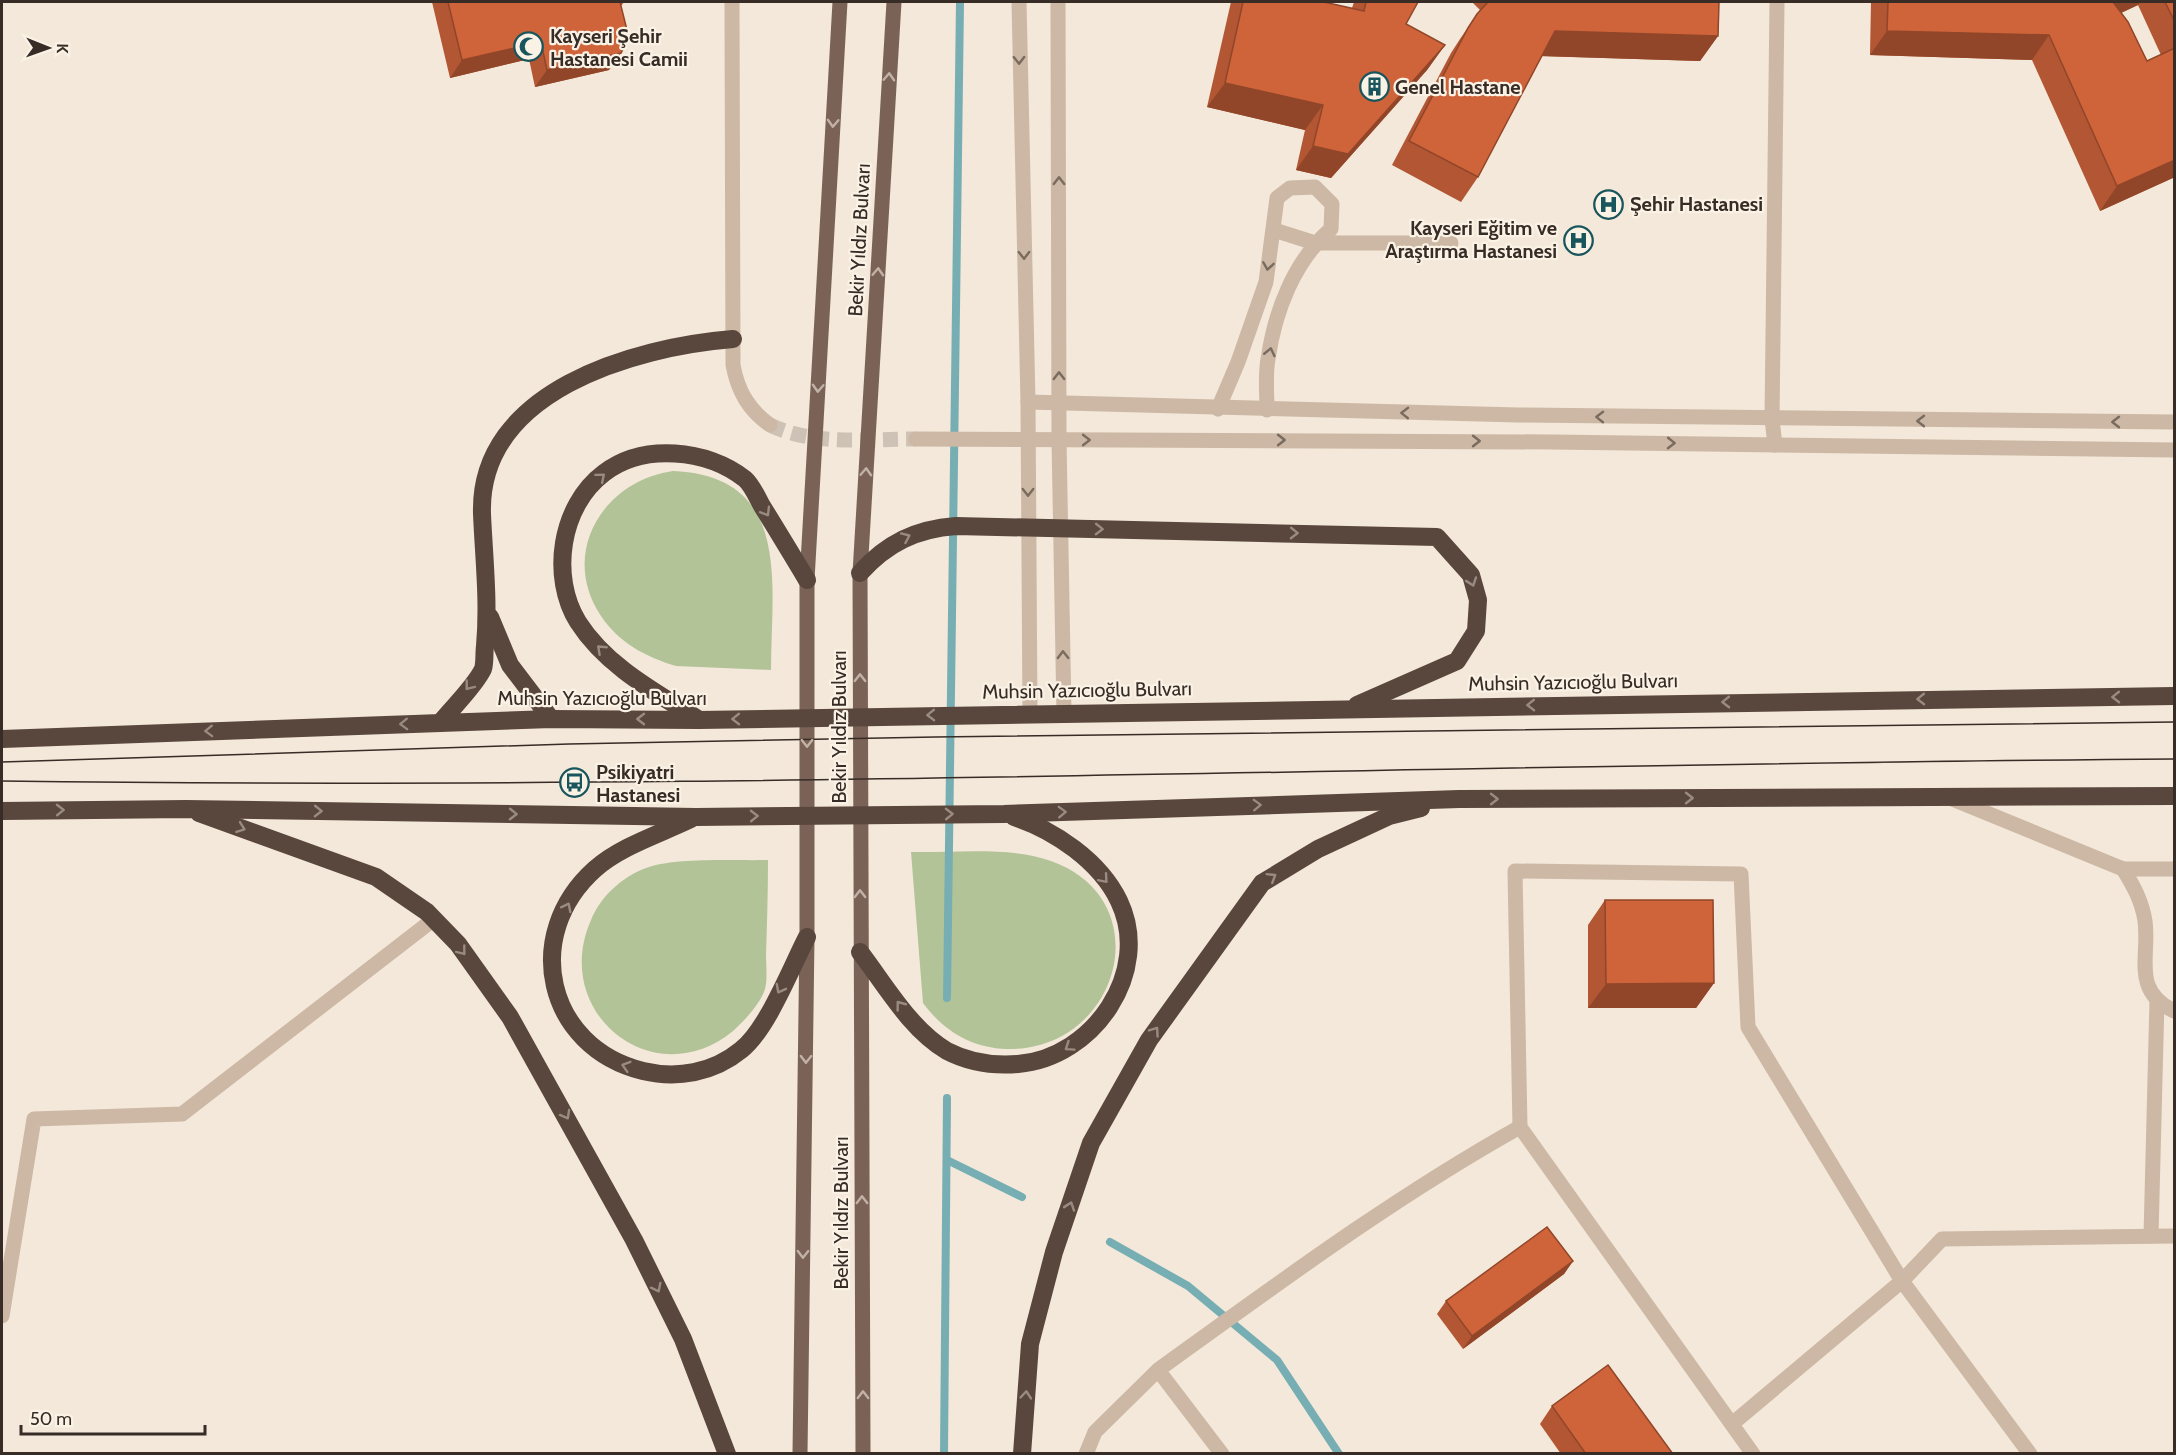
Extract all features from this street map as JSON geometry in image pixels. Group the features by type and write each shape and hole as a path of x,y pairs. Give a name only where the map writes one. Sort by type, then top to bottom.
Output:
{"highway":[{"path":"440,723 483,669 488,612 482,496 490,461 505,434 515,421 562,389 613,364 672,346 733,339"},
{"path":"699,720 634,679 588,636 577,620 563,583 563,549 573,514 587,490 616,466 642,456 680,454 716,463 747,481 807,580"},
{"path":"860,573 886,548 901,539 937,527 1437,537 1471,576 1478,600 1476,631 1457,661 1348,708"},
{"path":"488,612 510,665 551,719"},
{"name":"Muhsin Yazıcıoğlu Bulvarı","path":"2,739 551,719 699,720 2175,696"},
{"path":"2,811 186,809 696,817 1004,814 1460,799 2175,796"},
{"path":"1022,1454 1030,1344 1054,1252 1091,1143 1149,1040 1262,883 1318,849 1389,816 1460,799"},
{"path":"186,809 376,878 403,893 434,919 465,953 510,1017 582,1143 683,1339 727,1454"},
{"path":"860,952 917,1026 946,1050 963,1059 992,1065 1027,1064 1056,1056 1084,1037 1109,1009 1122,981 1127,948 1125,915 1112,889 1085,859 1047,831 1004,814"},
{"path":"696,817 611,857 595,870 569,902 555,939 552,958 555,989 568,1020 588,1044 618,1064 665,1075 695,1073 727,1060 756,1036 807,938"}],"main road":[{"name":"Bekir Yıldız Bulvarı","path":"800,1454 807,938 807,580 840,2"},
{"name":"Bekir Yıldız Bulvarı","path":"863,1454 860,573 894,2"}],"street":[{"path":"732,2 733,365 740,393 758,416 770,425"},
{"path":"1019,2 1028,402 1030,714"},
{"path":"1058,2 1059,439 1064,713"},
{"path":"1775,445 1772,419 1778,2"},
{"path":"1218,409 1238,362 1266,282 1277,198 1290,188 1315,187 1332,204 1330,229 1315,243 1286,290 1268,360 1267,410"},
{"path":"1274,230 1315,243 1451,243"},
{"path":"1028,402 1218,409 1772,419 2175,422"},
{"path":"916,439 2175,450"},
{"path":"1947,797 2122,869 2175,869"},
{"path":"2122,869 2141,903 2146,938 2143,967 2148,985 2157,1000 2175,1011"},
{"path":"1753,1454 1520,1127 1515,870 1741,874 1748,1028 1902,1281 2030,1454"},
{"path":"2,1316 34,1119 182,1114 434,919"},
{"path":"2151,1236 2157,1000"},
{"path":"1086,1454 1095,1431 1158,1370 1334,1244 1458,1161 1520,1127"},
{"path":"1732,1424 1902,1281 1942,1239 2175,1236"},
{"path":"1158,1370 1222,1454"}],"green space":[{"path":"673,471 712,477 739,492 757,513 767,540 772,571 771,670 676,666 654,658 634,648 608,626 589,592 585,568 587,545 595,524 608,505 626,489 648,478"},
{"path":"911,852 1018,853 1051,861 1085,880 1106,907 1115,938 1113,970 1100,1001 1077,1026 1046,1043 1007,1049 994,1048 970,1041 949,1030 923,1003"},
{"path":"706,860 768,860 766,984 764,992 751,1013 733,1031 703,1049 672,1054 643,1049 617,1035 597,1013 585,986 582,954 591,920 606,895 637,872 659,865"}],"building":[{"name":"Kayseri Şehir Hastanesi Camii","path":"448,2 620,2 629,38 621,53 547,70 541,42 462,60"},
{"path":"1243,2 1324,2 1364,11 1366,2 1418,2 1406,24 1445,45 1348,154 1313,146 1323,105 1225,83"},
{"path":"1488,2 1719,2 1718,36 1555,31 1478,177 1409,141 1468,28"},
{"path":"1888,2 2113,2 2128,22 2147,61 2175,48 2175,160 2117,186 2049,35 1887,31"},
{"path":"2165,2 2175,2 2175,22"},
{"path":"1605,900 1713,900 1714,983 1606,984"},
{"path":"1547,1227 1573,1261 1472,1336 1446,1301"},
{"path":"1608,1365 1673,1454 1586,1454 1552,1406"}],"waterway":[{"path":"947,998 960,2"},
{"path":"944,1454 947,1098"},
{"path":"947,1160 1022,1197"},
{"path":"1110,1242 1188,1286 1277,1360 1339,1454"}],"tunnel":[{"path":"770,425 787,432 823,439 916,439"}],"tram line":[{"path":"2,762 569,744 935,737 2174,722"},
{"path":"2,781 274,783 816,780 2174,759"}],"place":[{"name":"Kayseri Şehir Hastanesi Camii","path":"529,47"},
{"name":"Genel Hastane","path":"1374,87"},
{"name":"Şehir Hastanesi","path":"1609,204"},
{"name":"Kayseri Eğitim ve Araştırma Hastanesi","path":"1578,240"},
{"name":"Psikiyatri Hastanesi","path":"575,783"}]}
